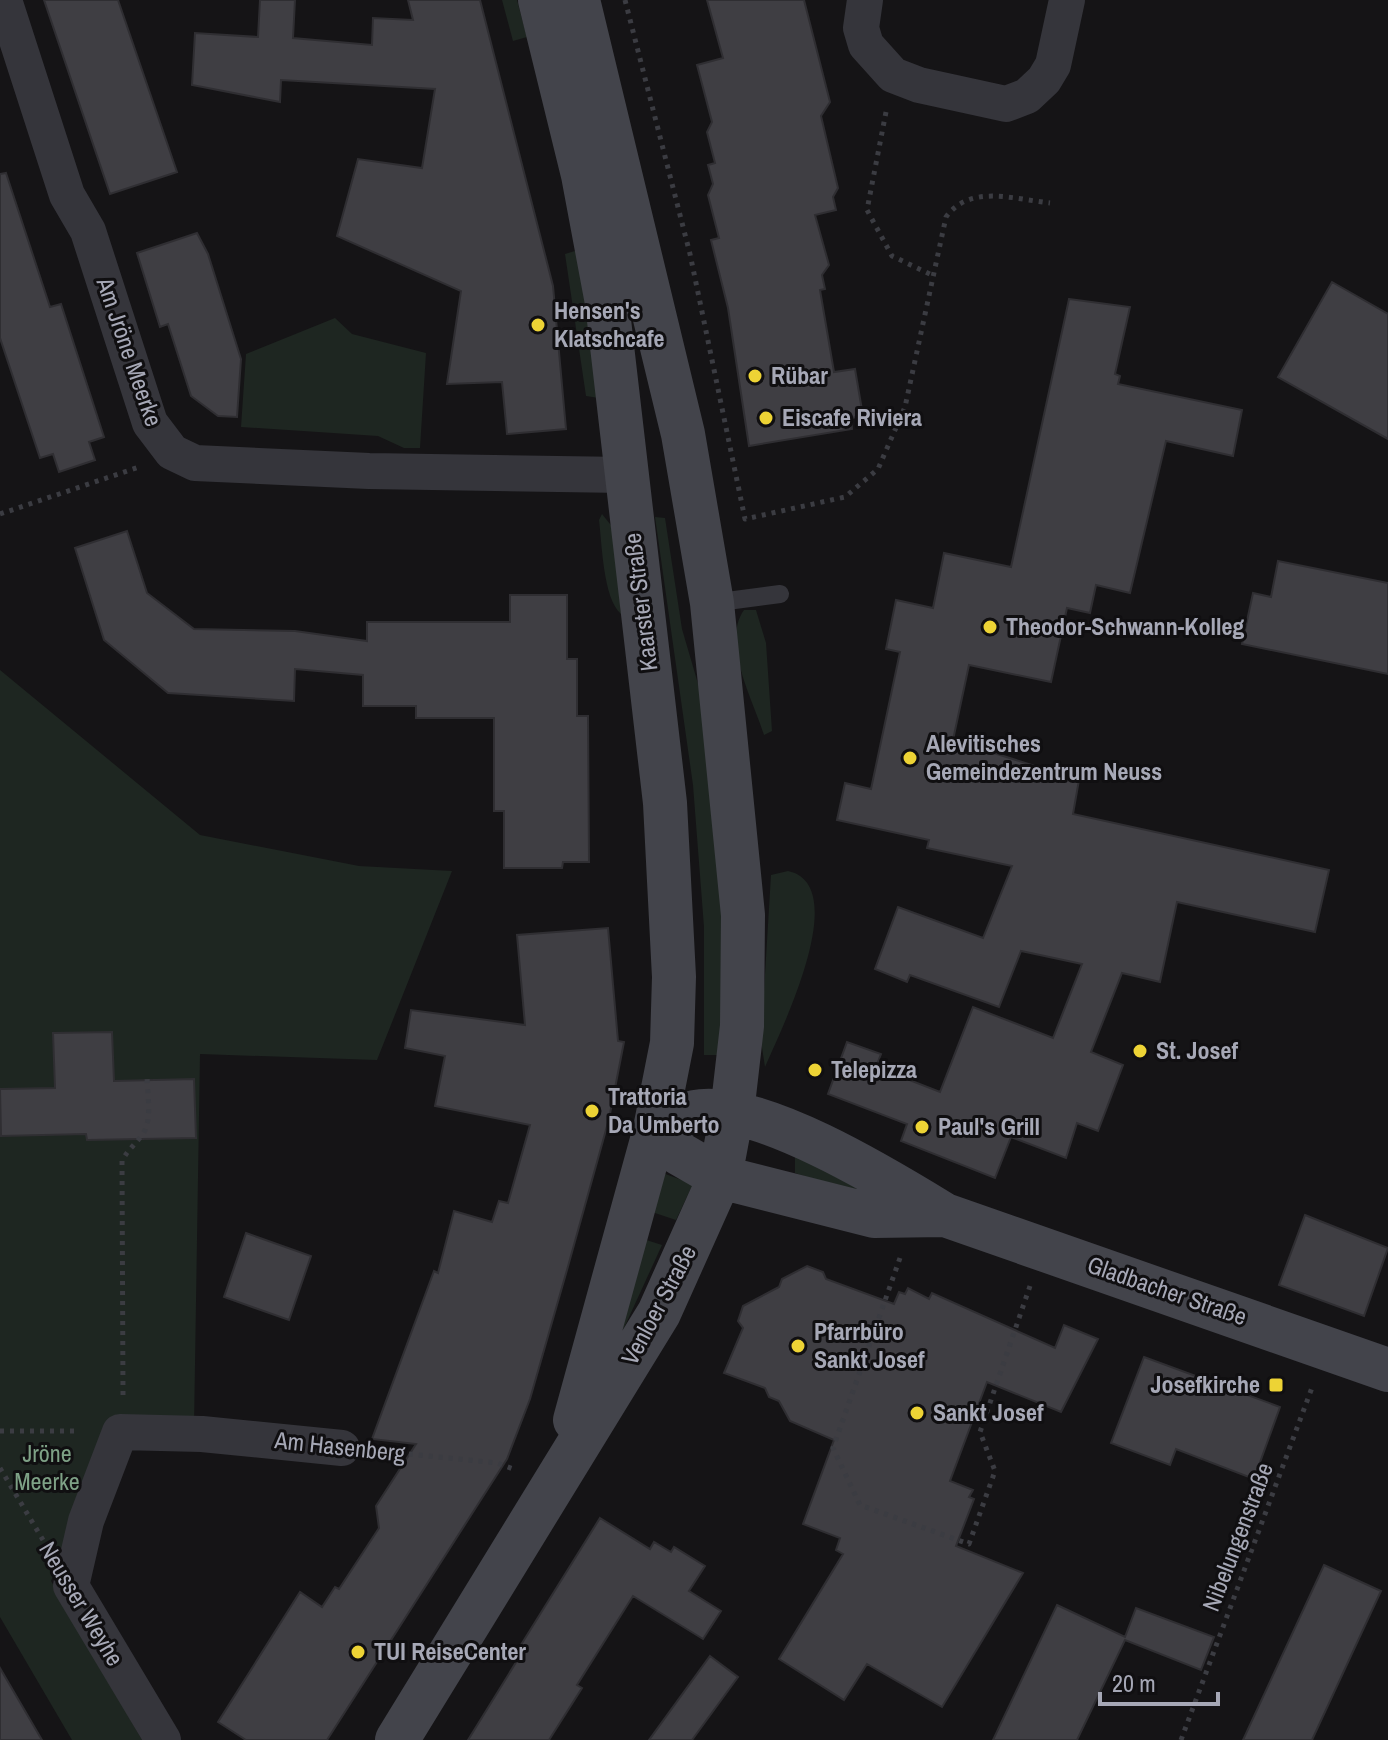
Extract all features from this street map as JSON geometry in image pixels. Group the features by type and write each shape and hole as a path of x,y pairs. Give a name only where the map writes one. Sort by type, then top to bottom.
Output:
{"main road":[{"name":"Kaarster Straße","path":"540,0 583,175 607,303 665,803 674,977 672,1043 655,1129"},
{"path":"578,0 683,434 712,603 743,915 742,1026 732,1113"},
{"path":"625,475 652,479 669,497 718,650"},
{"name":"Gladbacher Straße","path":"655,1129 696,1112 732,1113 776,1125 898,1186 930,1215"},
{"name":"Venloer Straße","path":"397,1740 659,1313 720,1177 732,1113"},
{"path":"655,1129 680,1154 720,1177"},
{"name":"Venloer Straße","path":"555,1483 591,1370 655,1129"},
{"name":"Gladbacher Straße","path":"720,1177 874,1216 930,1215 1043,1248 1388,1370"}],"street":[{"name":"Am Jröne Meerke","path":"4,0 67,195 88,231 150,423 172,452 195,463 369,471 625,475"},
{"path":"865,0 861,28 866,45 893,75 919,85 1006,104 1027,96 1044,80 1053,65 1067,0"},
{"path":"71,1586 86,1521 120,1432"},
{"name":"Am Hasenberg","path":"120,1432 202,1434 342,1448"},
{"name":"Neusser Weyhe","path":"71,1586 163,1740"}],"lane":[{"path":"712,603 780,594"}],"path":[{"path":"625,0 700,295 745,519 845,497 878,469 905,407 946,217 957,203 977,196 1050,203"},
{"path":"893,75 867,210 892,256 934,276"},
{"path":"0,514 144,465 172,452"},
{"path":"0,1431 120,1432 122,1161 131,1144 142,1136 147,1126 147,1075"},
{"path":"930,1215 833,1448 860,1505 969,1544 995,1471 980,1432 1043,1248"},
{"name":"Nibelungenstraße","path":"1181,1740 1326,1347"},
{"name":"Am Hasenberg","path":"342,1448 497,1463 555,1483"},
{"name":"Neusser Weyhe","path":"0,1468 71,1586"}],"green space":[{"path":"502,0 517,0 527,37 513,41"},
{"path":"578,250 599,398 586,396 565,254"},
{"path":"335,318 352,334 426,353 420,448 404,448 378,436 241,427 246,354"},
{"path":"602,514 614,529 621,614 607,584 599,520"},
{"path":"655,517 665,518 682,629 701,694 721,799 721,1055 704,1055 704,927 693,785"},
{"path":"744,610 756,610 766,643 772,731 764,735 737,654 738,623"},
{"name":"Jröne Meerke","path":"0,670 200,835 359,866 452,871 377,1060 200,1054 194,1426 118,1423 51,1581 142,1740 72,1740 0,1617"},
{"path":"788,871 806,882 814,902 814,929 796,992 765,1067 761,1041 771,875"},
{"path":"795,1155 879,1200 795,1173"},
{"path":"657,1171 693,1184 676,1220 646,1210"},
{"path":"637,1237 662,1245 602,1376"}],"building":[{"path":"44,0 118,0 177,172 110,194"},
{"path":"260,0 295,0 293,38 372,45 373,18 413,20 408,0 480,0 553,286 566,429 507,434 502,382 447,384 461,291 337,236 358,159 422,168 435,89 281,80 280,102 192,85 195,33 258,37"},
{"path":"707,0 804,0 830,102 821,116 838,188 833,197 836,210 815,215 829,265 822,275 825,289 820,290 834,372 855,369 863,416 851,418 852,429 749,446 728,308 711,240 719,238 708,195 713,184 708,165 715,163 707,132 712,122 697,65 723,58"},
{"path":"6,173 50,307 61,304 104,437 89,442 95,460 59,472 53,454 40,458 0,338 0,174"},
{"path":"197,233 208,254 241,359 237,417 218,416 191,396 168,324 160,327 137,253"},
{"path":"1332,282 1388,314 1388,439 1278,377"},
{"path":"1069,299 1130,307 1115,374 1120,376 1118,384 1242,410 1233,456 1166,441 1130,593 1096,585 1090,613 1067,608 1051,682 969,665 953,740 1079,780 1073,814 1329,870 1315,932 1177,902 1160,982 1122,973 1091,1052 1123,1065 1098,1131 1077,1123 1066,1158 1011,1137 995,1178 901,1141 907,1124 828,1094 847,1042 881,1054 876,1067 940,1092 973,1007 1053,1038 1082,964 1021,951 999,1007 910,975 907,982 875,969 898,907 983,938 1012,866 927,848 929,840 837,820 845,783 871,789 900,652 886,649 896,600 933,608 944,553 1011,567"},
{"path":"127,531 147,593 194,629 295,631 367,641 367,622 510,622 510,595 567,595 567,659 577,659 577,716 588,716 589,862 563,862 562,868 504,868 504,811 494,811 494,718 416,718 416,706 363,706 363,675 295,669 294,701 168,693 104,640 75,548"},
{"path":"1278,561 1388,583 1388,674 1242,644 1253,593 1271,597"},
{"path":"608,928 618,1041 624,1042 609,1119 567,1270 530,1399 507,1459 327,1740 246,1740 218,1722 300,1592 322,1607 335,1587 339,1589 379,1528 376,1506 416,1444 372,1439 434,1271 438,1273 454,1211 492,1222 499,1201 508,1203 530,1125 435,1106 445,1056 405,1048 411,1010 525,1025 517,935"},
{"path":"112,1032 114,1081 194,1079 196,1138 87,1140 86,1134 1,1136 0,1089 55,1088 53,1033"},
{"path":"1305,1215 1388,1248 1364,1316 1279,1285"},
{"path":"246,1233 311,1256 289,1320 224,1297"},
{"path":"807,1266 823,1272 826,1279 894,1304 899,1292 905,1294 908,1288 929,1299 932,1293 1055,1348 1064,1325 1098,1339 1061,1412 987,1382 950,1481 973,1490 969,1497 974,1499 956,1546 1023,1573 942,1707 867,1664 844,1700 779,1659 843,1554 836,1550 840,1538 803,1524 834,1440 790,1421 779,1401 769,1397 765,1388 724,1373 743,1328 738,1321 743,1306 779,1287 782,1279"},
{"path":"1144,1357 1280,1407 1254,1479 1176,1449 1170,1465 1111,1443"},
{"path":"600,1518 650,1549 654,1542 671,1552 674,1547 705,1566 689,1591 721,1611 703,1639 633,1596 577,1685 582,1688 549,1740 468,1740 523,1651 519,1648"},
{"path":"1324,1565 1381,1591 1312,1740 1243,1740"},
{"path":"1057,1605 1125,1637 1136,1608 1214,1637 1201,1670 1125,1640 1077,1740 993,1740"},
{"path":"710,1656 738,1677 692,1740 649,1740"},
{"path":"0,1668 42,1740 0,1740"}],"place":[{"name":"Hensen's Klatschcafe","path":"538,325"},
{"name":"Rübar","path":"755,376"},
{"name":"Eiscafe Riviera","path":"766,418"},
{"name":"Theodor-Schwann-Kolleg","path":"990,627"},
{"name":"Alevitisches Gemeindezentrum Neuss","path":"910,758"},
{"name":"St. Josef","path":"1140,1051"},
{"name":"Telepizza","path":"815,1070"},
{"name":"Trattoria Da Umberto","path":"592,1111"},
{"name":"Paul's Grill","path":"922,1127"},
{"name":"Pfarrbüro Sankt Josef","path":"798,1346"},
{"name":"Josefkirche","path":"1276,1385"},
{"name":"Sankt Josef","path":"917,1413"},
{"name":"TUI ReiseCenter","path":"358,1652"}]}
